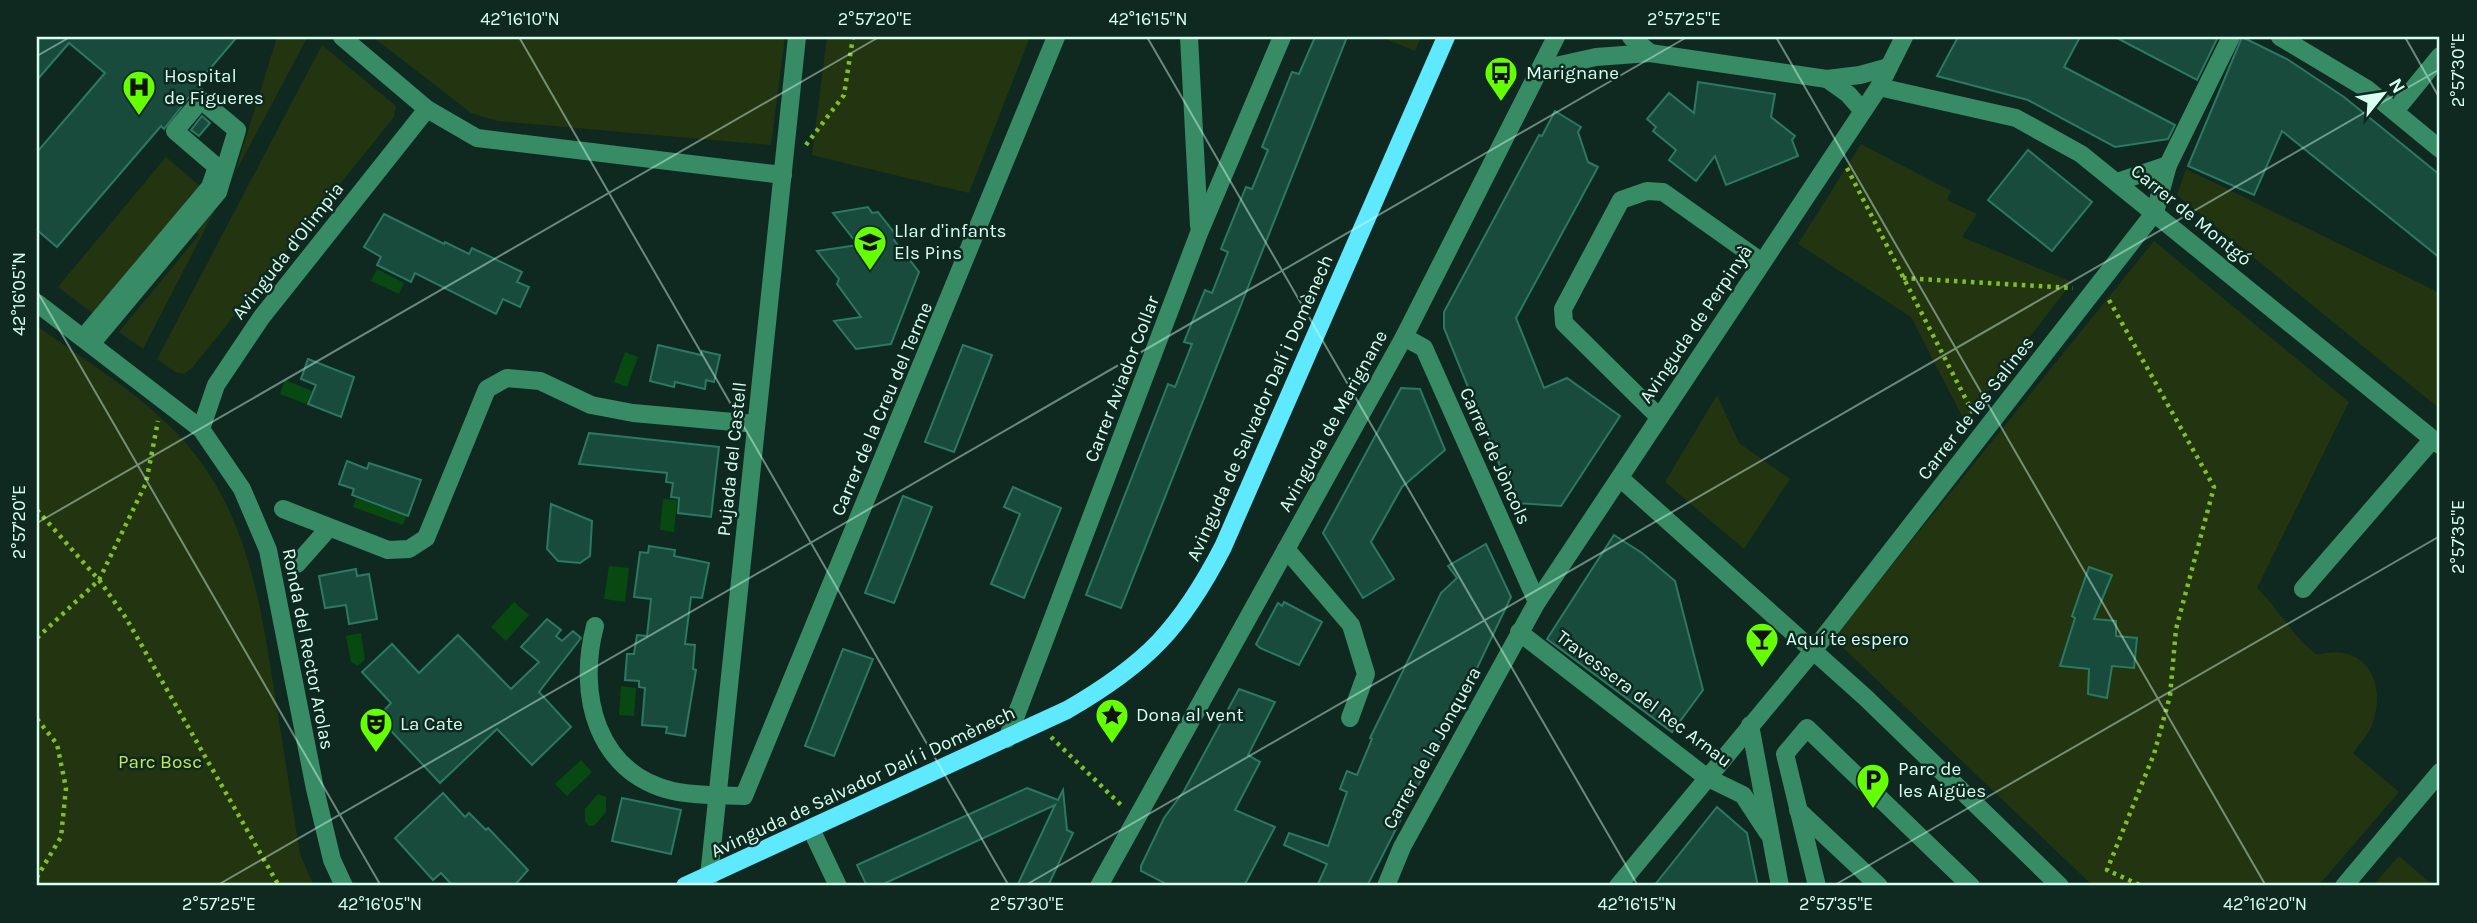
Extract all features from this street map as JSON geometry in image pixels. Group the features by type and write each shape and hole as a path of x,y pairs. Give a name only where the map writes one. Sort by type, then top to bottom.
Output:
{"main road":[{"name":"Avinguda de Salvador Dalí i Domènech","path":"685,886 709,881 811,829 1038,725 1123,675 1176,626 1205,583 1252,485 1447,37"}],"street":[{"path":"342,37 427,109 477,138 783,176"},
{"name":"Pujada del Castell","path":"709,881 797,37"},
{"name":"Carrer de la Creu del Terme","path":"717,794 744,796 1056,37"},
{"path":"1189,37 1199,233"},
{"name":"Carrer Aviador Collar","path":"1007,738 1199,233 1282,37"},
{"name":"Avinguda de Marignane","path":"1099,886 1404,337 1556,37"},
{"path":"1631,37 1650,53"},
{"name":"Avinguda de Perpinyà","path":"1519,632 1658,416 1879,87 1903,37"},
{"name":"Carrer de les Salines","path":"1618,886 1813,651 2155,212 2168,165 2231,37"},
{"path":"2280,37 2367,89 2440,149"},
{"path":"1542,69 1596,57 1650,53 1826,79 1860,75 1889,67"},
{"path":"2395,111 2440,56"},
{"path":"1826,79 1848,94 1863,111"},
{"name":"Carrer de Montgó","path":"1879,87 2017,118 2071,148 2155,212 2436,442"},
{"path":"201,100 237,130 218,192 87,341 210,187 217,167 175,131 201,100"},
{"name":"Avinguda d'Olimpia","path":"201,429 216,385 261,318 427,109"},
{"path":"2117,182 2168,165"},
{"path":"1658,416 1564,323 1563,309 1621,200 1647,191 1663,192 1762,262"},
{"name":"Ronda del Rector Arolas","path":"37,303 201,429 242,489 268,551 315,789 332,860 344,886"},
{"name":"Carrer de Jòncols","path":"1404,337 1424,348 1537,603"},
{"name":"Ronda del Rector Arolas","path":"283,509 328,529 388,550 409,549 426,538 487,389 507,378 540,381 591,405 633,413 756,424"},
{"path":"2303,589 2436,442"},
{"path":"1620,478 1866,698 2060,886"},
{"name":"Ronda del Rector Arolas","path":"297,564 328,529"},
{"path":"1286,549 1351,625 1366,674 1350,718"},
{"path":"594,626 587,676 598,733 620,760 646,779 673,791 717,794"},
{"name":"Travessera del Rec Arnau","path":"1519,632 1706,777 1743,795 1768,833"},
{"name":"Carrer de la Jonquera","path":"1386,886 1402,847 1519,632"},
{"path":"1750,724 1765,794 1768,833 1780,886"},
{"path":"1817,886 1784,754 1807,728 1971,886"},
{"path":"2344,886 2440,772"},
{"path":"1798,810 1879,886"},
{"path":"811,829 838,886"}],"path":[{"path":"805,147 844,95 853,37"},
{"path":"1833,156 1848,169 1970,412 1989,426"},
{"path":"1903,278 2095,289 2107,296 2214,487 2176,629 2170,696 2164,719 2154,754 2107,870 2142,886"},
{"path":"37,638 99,580 146,483 160,410"},
{"path":"37,510 99,580 173,697 279,886"},
{"path":"37,719 57,744 66,788 61,837 37,877"},
{"path":"1038,725 1136,819"}],"green space":[{"path":"277,37 307,38 235,173"},
{"path":"373,37 785,37 771,145 498,121 471,113"},
{"path":"827,37 1030,37 969,193 812,155"},
{"path":"1381,37 1421,37 1415,51"},
{"path":"322,45 396,106 394,117 192,368 184,374 175,372 157,359"},
{"path":"1861,144 1951,191 1947,200 1977,214 1962,237 2072,282 1965,422 1911,317 1798,244"},
{"path":"166,157 202,188 94,314 58,287"},
{"path":"2186,169 2440,293 2440,409 2177,195"},
{"path":"220,200 143,349 119,332 199,235 196,233"},
{"path":"2154,241 2349,402 2257,588 2300,640 2317,655 2334,652 2348,654 2360,660 2368,669 2377,694 2376,709 2370,729 2353,753 2399,792 2318,886 2093,886 1833,638"},
{"name":"Parc Bosc","path":"37,326 126,389 168,424 203,465 220,492 244,549 253,579 266,640 300,854 314,886 37,886"},
{"path":"1717,395 1739,443 1790,479 1744,549 1665,482"},
{"path":"2399,856 2428,881 2440,886 2372,886"}],"shaded area":[{"path":"377,269 404,283 399,294 371,281"},
{"path":"625,352 638,357 627,387 614,382"},
{"path":"285,380 312,391 306,404 280,394"},
{"path":"356,498 406,516 403,525 353,507"},
{"path":"663,499 677,500 674,532 660,530"},
{"path":"609,566 629,568 625,602 604,599"},
{"path":"514,602 529,615 506,641 491,627"},
{"path":"361,633 365,659 358,666 351,662 346,636"},
{"path":"621,686 636,688 634,716 619,715"},
{"path":"581,760 592,772 567,796 555,784"},
{"path":"598,794 606,797 606,812 595,825 589,826 585,821 585,809"}],"building":[{"name":"Hospital de Figueres","path":"37,37 237,37 197,84 202,89 193,92 164,129 161,126 57,247 37,230 37,152 105,73 69,43 37,80"},
{"path":"1315,37 1347,37 1121,608 1086,595 1168,384 1175,387 1192,344 1184,342 1205,290 1212,293 1228,252 1221,249 1246,187 1252,189 1268,150 1262,147 1292,72 1299,74"},
{"path":"1958,37 2080,37 2064,67 2175,125 2168,139 2115,147 2028,100 1937,76"},
{"path":"2115,37 2218,37 2197,80"},
{"path":"2242,37 2287,59 2344,97 2440,175 2440,258 2282,131 2254,195 2188,166"},
{"path":"1698,82 1775,94 1771,117 1795,136 1792,140 1798,156 1726,185 1715,156 1696,181 1669,160 1676,150 1653,131 1656,127 1647,119 1669,93 1694,113"},
{"path":"1555,111 1581,127 1578,132 1588,162 1598,167 1516,318 1544,388 1567,378 1620,416 1561,506 1515,503 1444,328 1444,312 1539,135 1542,136"},
{"path":"202,116 210,123 199,136 191,130"},
{"path":"2028,150 2092,202 2052,251 1988,200"},
{"path":"868,207 872,213 878,212 896,235 894,240 919,272 891,344 856,349 834,321 861,317 837,284 839,279 817,251 858,245 833,213"},
{"path":"384,214 444,244 445,242 469,254 472,248 522,272 517,282 529,287 520,307 503,299 496,314 415,273 411,282 377,265 381,257 364,247"},
{"path":"658,345 701,355 702,351 720,355 714,382 706,380 705,389 675,382 674,387 650,381"},
{"path":"963,345 992,355 954,452 925,442"},
{"path":"308,359 354,377 341,417 308,404 316,385 301,379"},
{"path":"1401,388 1420,389 1445,450 1402,487 1371,542 1394,579 1363,598 1323,533"},
{"path":"589,433 719,447 711,517 678,513 679,498 671,497 673,483 666,482 667,473 579,464"},
{"path":"347,461 367,469 369,463 421,480 408,516 352,495 354,489 339,484"},
{"path":"1013,487 1061,508 1024,598 991,584 1020,514 1004,507"},
{"path":"903,496 932,507 894,603 865,593"},
{"path":"551,504 592,521 590,556 580,563 558,561 547,549"},
{"path":"1614,535 1642,553 1675,581 1703,690 1672,732 1547,639"},
{"path":"1486,544 1511,597 1467,689 1367,886 1317,886 1327,864 1284,845 1289,833 1328,846 1347,792 1340,789 1347,771 1357,775 1372,739 1370,738 1441,593 1457,578 1448,566"},
{"path":"649,546 675,550 674,556 709,563 702,598 691,597 685,644 695,645 693,669 696,670 685,736 666,733 667,727 642,725 645,688 639,687 639,681 625,680 627,654 634,654 637,635 647,636 651,599 634,597 640,552 648,553"},
{"path":"2089,567 2112,575 2094,619 2116,621 2116,636 2137,638 2134,668 2112,666 2107,698 2088,694 2089,669 2060,666 2075,618 2072,616"},
{"path":"356,569 357,576 369,574 377,619 349,624 346,605 325,608 319,576"},
{"path":"1284,602 1322,622 1299,665 1256,644 1278,603 1282,606"},
{"path":"547,619 561,630 556,636 562,641 573,631 581,638 539,692 571,727 532,765 497,729 440,783 378,717 391,703 362,672 392,644 419,673 458,635 511,689 539,662 521,647"},
{"path":"843,649 873,659 834,756 805,746"},
{"path":"1239,689 1275,702 1248,755 1260,762 1235,810 1275,827 1244,886 1170,886 1141,871 1141,866 1164,818 1184,791"},
{"path":"1027,788 1058,800 1063,790 1067,830 1073,833 1048,886 1017,886 1055,805 879,886 867,886 857,865"},
{"path":"443,793 465,817 469,813 486,830 488,828 528,870 514,886 453,886 441,873 433,880 395,838"},
{"path":"622,798 681,810 671,854 612,841"},
{"path":"1717,807 1747,833 1758,886 1654,886"}],"place":[{"name":"Marignane","path":"1501,103"},
{"name":"Hospital de Figueres","path":"139,117"},
{"name":"Llar d'infants Els Pins","path":"870,272"},
{"name":"Aquí te espero","path":"1762,669"},
{"name":"Dona al vent","path":"1112,745"},
{"name":"La Cate","path":"376,754"},
{"name":"Parc de les Aigües","path":"1873,810"}]}
